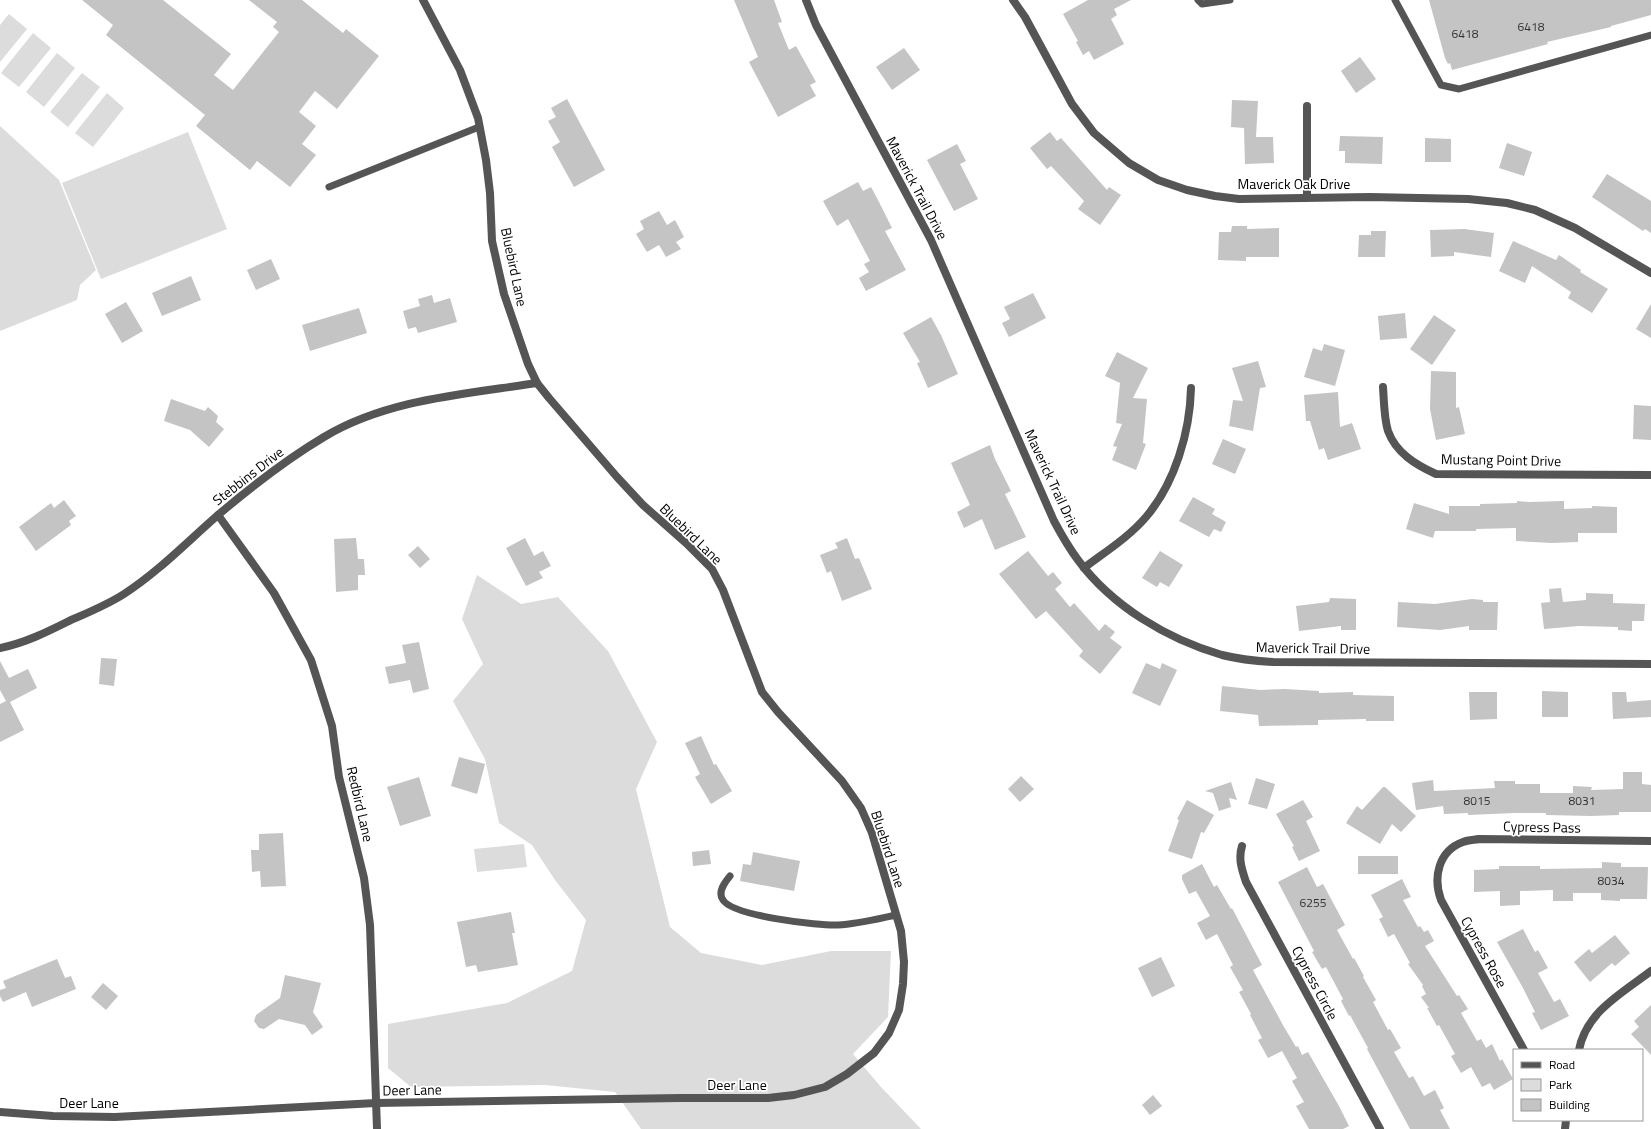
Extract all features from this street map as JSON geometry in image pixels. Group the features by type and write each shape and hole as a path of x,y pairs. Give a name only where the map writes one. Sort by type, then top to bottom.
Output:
{"street":[{"name":"Bluebird Lane","path":"423,0 460,70 478,118 490,193 492,241 504,294 528,364 537,383 643,505 686,543 712,569 723,590 762,692 842,781 862,808 872,833 901,931 904,962 903,984 899,1010 889,1033 874,1053 847,1074 825,1087"},
{"name":"Maverick Trail Drive","path":"806,0 816,25 931,240 1054,521 1064,540 1084,568 1121,603 1145,621 1168,634 1215,652 1245,660 1281,662 1651,664"},
{"name":"Maverick Oak Drive","path":"1013,0 1025,17 1072,104 1094,133 1129,163 1158,180 1187,190 1215,196 1240,198 1307,197 1468,199 1507,203 1535,210 1575,228 1651,273"},
{"path":"1307,106 1307,197"},
{"name":"Stebbins Drive","path":"0,648 41,635 122,595 147,578 218,515 298,454 325,436 354,421 384,409 416,402 537,383"},
{"name":"Mustang Point Drive","path":"1383,387 1388,429 1393,442 1418,466 1436,474 1651,475"},
{"path":"1084,568 1146,517 1158,499 1173,471 1188,426 1191,388"},
{"name":"Redbird Lane","path":"218,515 274,593 311,660 332,726 339,777 364,878 370,925 377,1129"},
{"name":"Cypress Pass","path":"1441,862 1446,854 1458,844 1464,841 1479,839 1651,841"},
{"name":"Cypress Circle","path":"1242,846 1240,853 1241,866 1246,882 1380,1129"},
{"name":"Cypress Rose","path":"1441,862 1436,881 1437,890 1441,900 1523,1049"},
{"path":"1579,1049 1583,1033 1602,1008 1651,971"},
{"name":"Deer Lane","path":"0,1112 53,1116 115,1117 376,1103 768,1098 794,1095 825,1087"}],"lane":[{"path":"1198,0 1202,4 1230,0"},
{"path":"1395,0 1441,85 1459,89 1651,35"},
{"path":"329,187 479,127"},
{"path":"730,876 723,885 721,894 723,901 731,907 770,918 803,923 838,925 896,915"}],"green space":[{"path":"9,14 27,29 0,62 0,25"},
{"path":"33,33 51,48 19,87 1,73"},
{"path":"57,53 75,68 44,107 26,92"},
{"path":"82,73 100,87 68,127 50,112"},
{"path":"107,93 124,108 93,147 75,133"},
{"path":"0,126 59,180 96,270 80,285 77,300 0,331"},
{"path":"188,132 227,229 101,279 62,183"},
{"path":"477,575 521,604 558,597 608,651 657,742 636,789 670,927 701,953 762,965 831,951 891,951 888,1017 853,1054 881,1087 921,1129 641,1129 615,1092 545,1085 411,1087 388,1068 388,1024 507,1003 572,971 586,920 555,880 532,845 499,823 485,759 453,701 483,664 462,619"},
{"path":"524,844 527,867 477,872 474,849"}],"building":[{"path":"82,0 163,0 231,54 214,75 233,90 279,32 273,27 277,22 249,0 302,0 343,33 346,29 379,56 337,109 315,91 299,112 316,126 302,144 316,155 290,187 257,161 250,170 196,126 205,115 106,35 113,25"},
{"path":"734,0 774,0 782,22 778,23 789,50 796,46 816,82 810,85 816,96 778,117 749,62 758,57"},
{"path":"1088,0 1131,0 1114,9 1117,15 1111,19 1124,44 1094,60 1089,51 1083,55 1076,42 1078,41 1063,14"},
{"path":"1429,0 1651,0 1651,15 1611,27 1547,42 1548,44 1452,70 1450,63 1448,64 1445,58"},
{"path":"904,48 920,70 892,90 876,67"},
{"path":"1360,57 1376,79 1356,93 1341,71"},
{"path":"567,99 605,170 574,187 552,147 560,142 548,121 556,117 551,108"},
{"path":"1232,100 1258,101 1256,137 1273,137 1274,163 1245,164 1244,128 1231,127"},
{"path":"1050,132 1057,141 1061,138 1107,190 1109,187 1121,195 1100,225 1078,209 1084,201 1051,166 1047,169 1030,148"},
{"path":"1340,136 1383,137 1382,164 1345,163 1345,151 1339,151"},
{"path":"1425,138 1451,139 1451,162 1425,162"},
{"path":"1507,143 1532,152 1524,176 1499,168"},
{"path":"957,144 966,161 960,164 978,199 954,211 927,160"},
{"path":"1607,174 1651,201 1651,233 1645,229 1643,231 1592,197"},
{"path":"858,182 863,191 871,187 892,228 885,231 906,270 866,291 859,278 869,272 864,264 870,261 848,219 837,226 823,201"},
{"path":"659,211 667,225 675,220 684,237 676,242 681,249 666,257 659,245 647,252 636,234 644,229 640,221"},
{"path":"1232,226 1247,226 1247,229 1279,228 1279,257 1246,257 1246,261 1218,260 1219,232 1231,232"},
{"path":"1464,229 1494,233 1491,257 1454,252 1454,256 1431,257 1430,230"},
{"path":"1371,231 1386,231 1385,257 1358,257 1359,235 1371,235"},
{"path":"1513,241 1556,260 1559,255 1581,270 1580,272 1608,289 1592,313 1568,298 1571,292 1532,266 1525,283 1499,271"},
{"path":"271,259 280,279 256,290 247,270"},
{"path":"191,276 201,300 162,316 152,293"},
{"path":"1033,293 1046,318 1009,337 1002,323 1010,319 1004,307"},
{"path":"432,295 434,303 450,298 457,322 418,333 416,327 408,329 403,311 420,306 418,299"},
{"path":"126,302 143,331 122,343 105,314"},
{"path":"1651,304 1651,338 1636,329"},
{"path":"359,308 367,333 310,351 302,325"},
{"path":"1405,313 1407,338 1380,340 1378,316"},
{"path":"1434,315 1456,330 1432,365 1410,349"},
{"path":"931,317 941,335 958,374 928,388 917,363 920,362 903,333"},
{"path":"1324,344 1345,350 1335,386 1304,377 1313,348 1322,351"},
{"path":"1117,352 1148,368 1133,398 1147,399 1143,443 1146,444 1136,470 1112,460 1117,447 1113,446 1122,424 1116,423 1120,383 1105,376"},
{"path":"1258,361 1266,387 1260,388 1253,431 1229,426 1233,400 1243,401 1232,368"},
{"path":"1431,371 1456,372 1456,408 1459,407 1465,434 1436,440 1430,409"},
{"path":"1338,392 1340,427 1352,423 1361,449 1328,460 1324,448 1319,450 1310,421 1306,421 1304,395"},
{"path":"171,399 205,411 208,407 218,416 216,422 224,429 209,447 190,430 164,421"},
{"path":"1634,405 1651,406 1651,440 1633,439"},
{"path":"1223,439 1246,449 1235,474 1212,464"},
{"path":"990,445 995,459 1011,491 1005,494 1026,537 995,550 982,519 964,528 957,512 970,505 951,463"},
{"path":"1193,497 1215,509 1212,514 1226,522 1221,532 1214,529 1209,537 1179,521"},
{"path":"64,500 76,516 69,521 71,525 36,551 19,527 51,503 54,508"},
{"path":"1517,501 1564,501 1564,509 1592,508 1592,506 1617,507 1617,533 1578,533 1578,542 1552,543 1516,541 1516,528 1476,529 1476,531 1435,531 1433,538 1406,529 1414,503 1449,514 1449,506 1480,506 1480,504 1517,503"},
{"path":"356,538 358,559 364,559 365,575 358,575 358,590 336,592 334,539"},
{"path":"525,538 534,556 543,551 551,566 539,572 543,578 526,586 506,548"},
{"path":"847,538 855,559 859,558 872,589 842,601 831,571 827,573 820,555 838,548 835,543"},
{"path":"418,546 430,559 420,568 408,555"},
{"path":"1028,551 1048,576 1053,572 1062,583 1055,589 1070,607 1074,603 1099,631 1105,624 1115,632 1110,638 1122,647 1100,674 1079,656 1083,651 1046,611 1036,619 999,574"},
{"path":"1160,551 1183,565 1169,587 1160,582 1157,587 1142,578"},
{"path":"1561,588 1563,602 1586,600 1586,593 1613,594 1613,603 1645,604 1644,621 1632,621 1632,631 1618,630 1618,627 1579,626 1544,629 1541,603 1550,602 1549,589"},
{"path":"1330,598 1356,599 1356,630 1341,630 1341,626 1299,631 1296,606 1329,602"},
{"path":"1472,599 1483,600 1483,602 1498,602 1497,630 1469,630 1469,626 1440,630 1397,627 1398,602 1435,604"},
{"path":"419,642 429,689 413,693 410,680 389,684 385,667 406,663 402,645"},
{"path":"101,658 117,659 114,686 99,684"},
{"path":"0,661 9,678 28,669 37,688 10,702 24,730 0,742 0,704 6,701 0,690"},
{"path":"1146,663 1160,669 1162,663 1177,670 1160,706 1132,693"},
{"path":"1222,686 1260,690 1285,689 1319,691 1319,693 1353,692 1353,695 1394,696 1394,721 1366,721 1366,719 1318,720 1318,725 1259,726 1258,715 1220,711"},
{"path":"1542,691 1568,692 1568,717 1542,717"},
{"path":"1469,692 1497,692 1497,719 1470,720"},
{"path":"1612,692 1626,692 1627,702 1651,700 1651,717 1613,719"},
{"path":"701,736 714,765 716,764 732,791 711,804 695,777 700,774 685,743"},
{"path":"459,757 485,764 477,794 451,786"},
{"path":"1623,772 1642,772 1642,784 1651,785 1651,812 1619,812 1619,815 1591,816 1546,815 1546,813 1468,815 1468,813 1444,814 1443,806 1416,810 1412,783 1433,780 1434,791 1495,788 1494,781 1515,781 1515,784 1540,784 1540,793 1573,793 1573,786 1592,787 1591,790 1623,789"},
{"path":"1021,776 1034,789 1020,802 1008,789"},
{"path":"419,777 431,816 400,826 387,787"},
{"path":"1256,778 1275,784 1267,809 1248,804"},
{"path":"1231,782 1237,800 1229,798 1231,807 1219,811 1213,793 1205,791"},
{"path":"1383,787 1385,787 1416,816 1401,832 1392,824 1380,844 1346,823 1357,806 1362,810"},
{"path":"1187,800 1214,815 1204,833 1201,832 1192,859 1168,851 1179,820 1177,819"},
{"path":"1303,800 1313,817 1306,821 1320,851 1299,861 1292,847 1294,846 1276,814"},
{"path":"283,833 286,886 261,887 260,871 252,872 251,850 259,850 259,834"},
{"path":"709,850 711,864 693,866 692,852"},
{"path":"753,852 800,861 794,891 740,881 743,864 751,865"},
{"path":"1358,856 1398,856 1398,874 1358,874"},
{"path":"1602,862 1621,863 1621,867 1648,867 1647,899 1620,899 1620,901 1601,900 1601,893 1573,893 1573,901 1553,901 1553,890 1520,891 1520,905 1500,906 1500,891 1474,892 1474,870 1499,869 1499,866 1540,866 1540,869 1602,868"},
{"path":"1202,864 1214,887 1217,885 1231,909 1232,908 1262,965 1253,970 1284,1027 1296,1047 1298,1046 1302,1055 1308,1052 1349,1126 1343,1129 1309,1129 1296,1106 1304,1102 1292,1081 1297,1078 1282,1051 1268,1058 1258,1040 1262,1038 1239,992 1243,990 1230,967 1233,965 1217,934 1206,940 1197,923 1210,916 1196,891 1189,894 1182,879 1182,875"},
{"path":"1307,867 1317,887 1323,884 1345,925 1337,930 1364,976 1363,977 1376,1000 1373,1002 1388,1030 1390,1029 1401,1048 1394,1052 1409,1078 1413,1076 1424,1096 1435,1090 1444,1108 1440,1110 1450,1129 1410,1129 1367,1049 1368,1048 1341,1001 1343,999 1326,967 1322,969 1312,952 1314,951 1278,882"},
{"path":"1402,879 1411,897 1403,900 1418,927 1420,926 1424,932 1428,930 1434,941 1425,946 1457,996 1459,995 1468,1009 1461,1013 1477,1041 1481,1039 1486,1048 1492,1044 1500,1061 1502,1059 1513,1079 1494,1090 1490,1083 1482,1087 1471,1067 1461,1073 1451,1056 1455,1054 1439,1025 1437,1026 1427,1008 1429,1008 1421,997 1426,994 1422,986 1423,985 1408,964 1410,963 1394,934 1388,937 1379,919 1383,917 1371,895"},
{"path":"511,912 515,933 512,933 518,965 478,972 476,965 466,967 457,922"},
{"path":"1523,929 1535,952 1538,950 1548,968 1538,973 1554,1002 1560,999 1569,1016 1541,1030 1532,1013 1535,1012 1523,988 1497,942"},
{"path":"1615,935 1630,953 1615,966 1612,963 1590,982 1574,962 1589,949 1592,953"},
{"path":"1161,957 1175,986 1152,997 1138,968"},
{"path":"57,959 65,978 71,976 76,989 32,1007 26,992 3,1002 0,996 0,990 6,988 3,981"},
{"path":"285,975 321,983 313,1012 323,1027 312,1035 305,1025 279,1019 264,1029 259,1028 254,1021 256,1015 280,998"},
{"path":"103,983 118,996 106,1010 91,997"},
{"path":"1651,1005 1651,1055 1631,1034 1639,1027 1634,1021"},
{"path":"1153,1095 1162,1106 1150,1115 1142,1105"}]}
